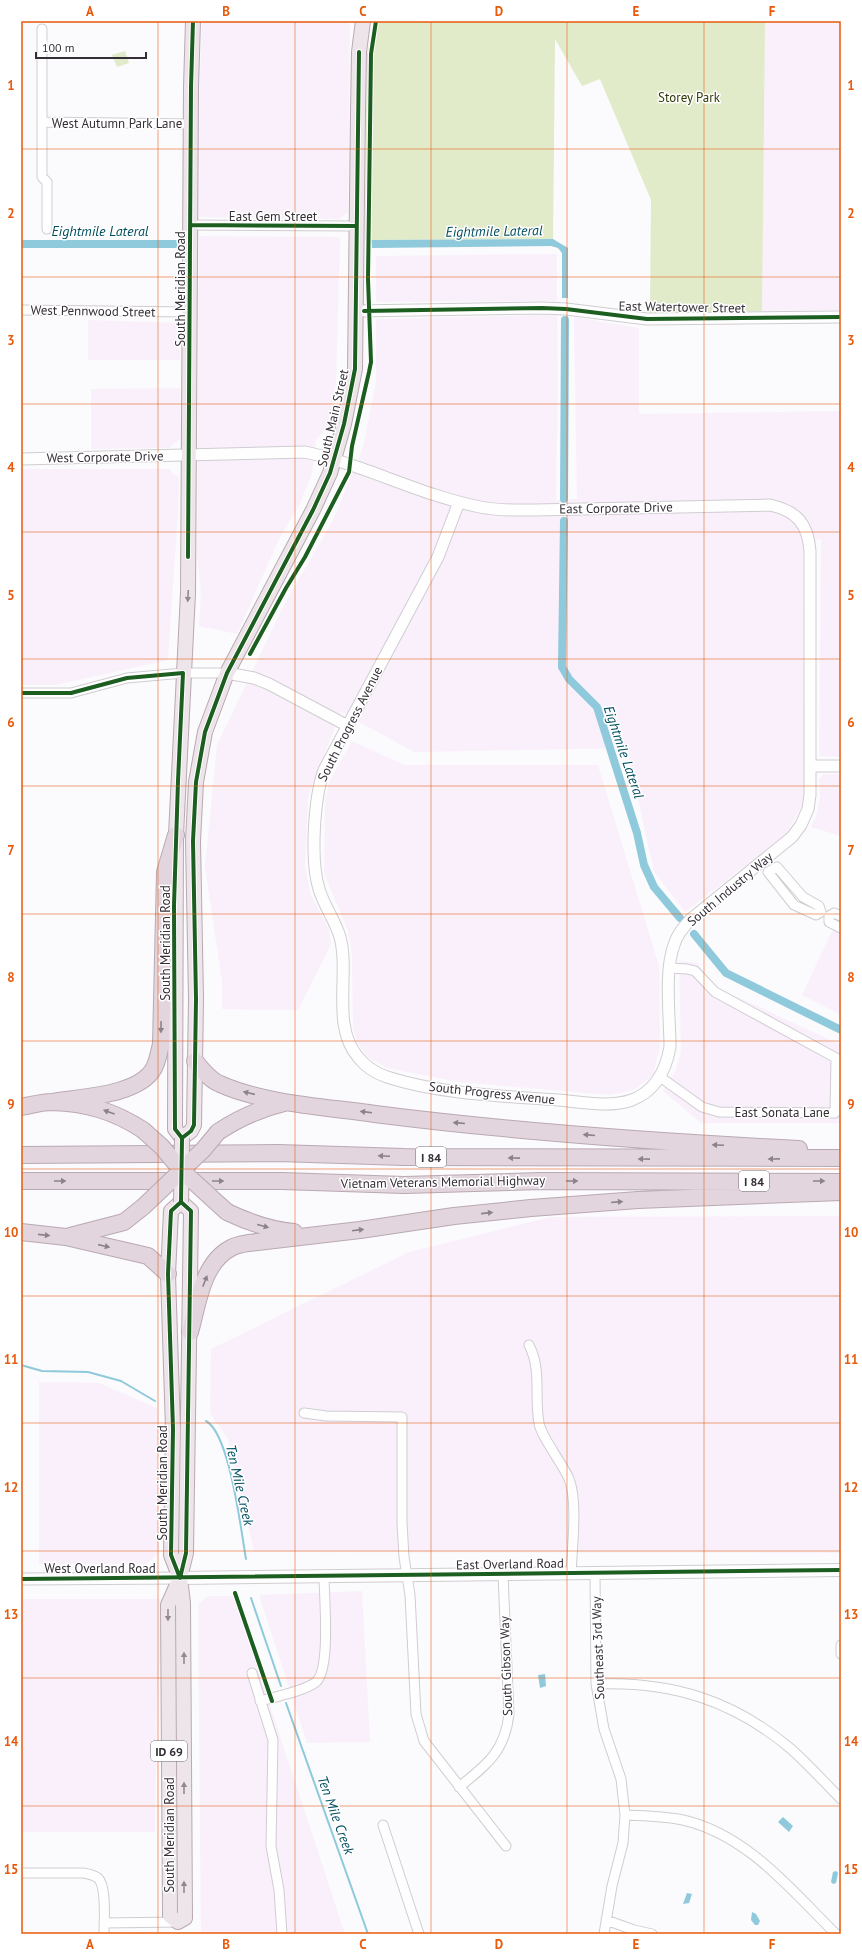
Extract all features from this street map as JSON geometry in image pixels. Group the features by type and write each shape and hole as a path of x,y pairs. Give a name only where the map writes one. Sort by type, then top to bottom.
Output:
{"highway":[{"path":"21,1107 123,1090 142,1081 153,1069 161,1044 165,872 176,835"},
{"path":"195,1062 203,1072 218,1084 240,1092 287,1102 444,1122 686,1144 841,1151"},
{"path":"51,1102 98,1108 123,1117 143,1130 162,1147 181,1170 227,1212 250,1223 281,1231 328,1234"},
{"path":"66,1237 124,1222 143,1207 203,1150 218,1132 240,1118 264,1108 287,1102"},
{"name":"Vietnam Veterans Memorial Highway","path":"21,1155 278,1153 428,1157 841,1158"},
{"name":"Vietnam Veterans Memorial Highway","path":"21,1181 274,1181 404,1185 540,1181 841,1182"},
{"path":"190,1332 203,1286 210,1269 219,1257 231,1248 249,1243 328,1234 454,1216 531,1208 638,1200 841,1192"},
{"path":"21,1232 66,1237 148,1256 168,1274"}],"main road":[{"name":"South Meridian Road","path":"180,1578 172,1554 173,1429 168,1274 171,1211 180,1202 182,1138 175,1129 176,835 188,593 190,225 193,21"},
{"name":"South Main Street","path":"193,841 196,782 205,732 227,673 313,510 335,459 355,369 359,52 363,21"},
{"path":"182,1138 191,1131 194,1125 196,999 193,841 184,819 190,710 183,673"},
{"name":"South Meridian Road","path":"178,1928 170,1916 168,1605 180,1578 186,1553 191,1211 180,1202"},
{"name":"East Overland Road","path":"180,1578 841,1570"}],"street":[{"path":"42,29 42,177 48,182 47,229"},
{"name":"West Autumn Park Lane","path":"42,122 192,124"},
{"name":"East Gem Street","path":"190,225 356,226"},
{"name":"East Watertower Street","path":"356,311 542,308 566,309 647,319 841,317"},
{"name":"West Pennwood Street","path":"21,310 190,312"},
{"name":"East Corporate Drive","path":"189,455 305,452 335,459 458,502 501,510 770,505 784,508 794,514 806,529 810,551 811,766"},
{"name":"West Corporate Drive","path":"21,459 189,455"},
{"name":"South Progress Avenue","path":"458,502 438,557 324,770 320,782 317,797 315,859 318,887 342,944 344,1020 351,1047 363,1063 387,1077 478,1094 607,1104"},
{"path":"21,693 71,692 127,678 183,673 227,673 254,678 269,684 348,726"},
{"path":"811,766 841,766"},
{"name":"South Industry Way","path":"607,1104 633,1099 649,1089 660,1077 668,1059 670,1047 669,968 674,943 685,926 769,864 792,837 801,825 808,809 811,766"},
{"path":"769,864 777,866 802,897 819,906 829,922 841,928"},
{"path":"825,914 834,913 841,916"},
{"name":"East Sonata Lane","path":"660,1077 702,1107 719,1112 836,1113 836,1058 715,992 695,971 669,968"},
{"path":"529,1345 534,1356 537,1369 539,1424 570,1480 573,1498 571,1574"},
{"path":"304,1413 326,1416 402,1417 402,1523 410,1596 417,1721 424,1741 506,1846"},
{"name":"Southeast 3rd Way","path":"595,1573 596,1684 604,1729 621,1779 625,1815 623,1843 604,1934"},
{"name":"South Gibson Way","path":"459,1787 485,1766 496,1753 507,1728 509,1714 503,1575"},
{"path":"260,1701 297,1690 316,1682 324,1668 324,1576"},
{"name":"West Overland Road","path":"21,1579 180,1578"},
{"path":"841,1645 841,1654"},
{"path":"252,1673 273,1740 271,1846 279,1890 282,1934"},
{"path":"596,1684 622,1683 659,1686 694,1694 726,1707 771,1733 792,1750 841,1798"},
{"path":"625,1815 656,1816 684,1821 712,1830 733,1840 762,1861 836,1934"},
{"path":"383,1825 418,1934"},
{"path":"21,1873 83,1873 92,1874 99,1879 104,1893 104,1934"},
{"path":"606,1920 634,1930 652,1934"},
{"path":"104,1923 178,1928"}],"shaded area":[{"path":"202,21 350,21 348,212 339,219 199,217"},
{"path":"765,21 841,21 841,310 762,311"},
{"path":"199,236 340,237 336,383 331,414 327,427 316,440 312,474 299,505 279,539 237,634 199,626 201,593 197,555"},
{"path":"557,254 557,301 376,302 376,256"},
{"path":"557,315 558,379 556,500 577,499 574,317 639,328 639,414 841,411 841,757 819,756 821,539 803,541 804,803 786,834 685,912 654,872 627,748 414,752 341,712 308,796 305,865 310,893 329,929 331,945 298,1010 222,1009 222,981 205,867 217,745 284,605 333,520 363,448 376,381 376,319"},
{"path":"88,320 180,323 180,360 88,360"},
{"path":"180,388 181,438 169,448 91,449 91,389"},
{"path":"21,469 170,469 172,473 179,477 168,660 56,685 21,685"},
{"path":"352,741 404,765 598,765 659,966 660,1047 653,1075 634,1090 610,1095 459,1082 387,1068 369,1058 357,1043 353,1028 352,955 348,931 324,873 325,800 330,780"},
{"path":"824,774 841,774 841,836 811,827 816,817 820,797 819,779"},
{"path":"841,926 841,1015 802,995 832,931"},
{"path":"679,961 697,963 716,987 841,1045 841,1123 701,1123 663,1091 675,1072 681,1052"},
{"path":"841,1216 841,1553 254,1552 228,1439 210,1413 211,1349 409,1252 550,1217"},
{"path":"39,1382 99,1383 157,1408 159,1553 146,1564 39,1564"},
{"path":"362,1591 370,1742 307,1743 259,1595"},
{"path":"208,1596 234,1596 345,1934 201,1934 198,1604"},
{"path":"21,1599 165,1599 157,1695 155,1832 21,1832"}],"green space":[{"name":"Storey Park","path":"374,21 765,21 762,311 650,313 651,200 600,79 582,86 555,39 553,239 365,240 367,54"},
{"path":"125,51 129,63 117,67 112,55"}],"water":[{"name":"Eightmile Lateral","path":"553,239 568,248 568,298 562,298 562,253 558,248 551,246 372,248 371,240"},
{"path":"545,1674 546,1686 540,1688 538,1675"},
{"path":"783,1817 793,1826 789,1832 778,1822"},
{"path":"836,1871 838,1873 836,1883 833,1884 831,1882 833,1872"},
{"path":"687,1893 692,1894 689,1903 683,1904"},
{"path":"752,1912 756,1914 760,1921 758,1925 755,1925 751,1920"}],"waterway":[{"name":"Eightmile Lateral","path":"21,244 179,244"},
{"name":"Eightmile Lateral","path":"564,499 565,320"},
{"name":"Eightmile Lateral","path":"564,521 562,667 569,679 597,707 637,833 644,865 654,887 680,918"},
{"name":"Eightmile Lateral","path":"694,934 726,973 841,1030"},
{"name":"Ten Mile Creek","path":"21,1365 42,1371 88,1372 121,1381 155,1401"},
{"name":"Ten Mile Creek","path":"206,1421 214,1430 222,1444 228,1463 246,1559"},
{"name":"Ten Mile Creek","path":"251,1598 281,1686"},
{"name":"Ten Mile Creek","path":"286,1703 368,1934"}],"cycle path":[{"path":"188,557 191,87 193,21"},
{"path":"250,654 286,588 305,557 349,472 352,446 371,362 368,279 371,54 376,21"},
{"path":"182,1138 191,1131 194,1125 196,999 193,841 196,782 205,732 227,673 313,510 330,473 344,424 355,369 359,52"},
{"path":"190,225 356,226"},
{"path":"364,311 542,308 566,309 647,319 841,317"},
{"path":"21,693 71,693 127,678 183,673 174,905 175,1129 182,1138 181,1202 171,1211 168,1274 173,1429 171,1555 180,1578"},
{"path":"180,1578 186,1553 191,1211 181,1202"},
{"path":"21,1579 841,1570"},
{"path":"235,1593 272,1701"}]}
